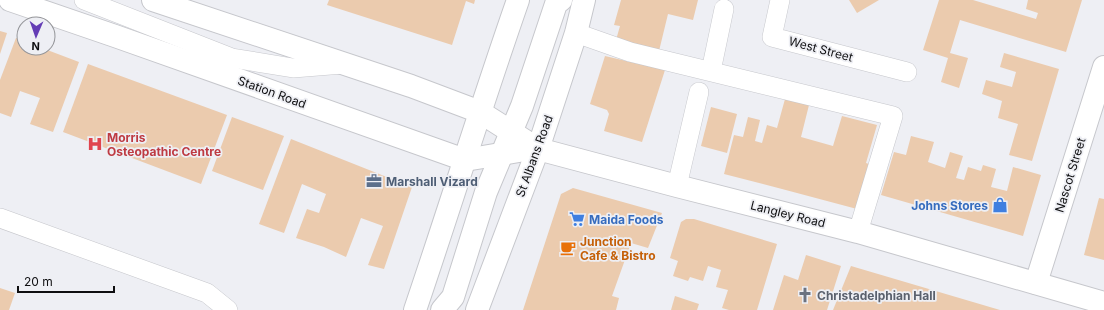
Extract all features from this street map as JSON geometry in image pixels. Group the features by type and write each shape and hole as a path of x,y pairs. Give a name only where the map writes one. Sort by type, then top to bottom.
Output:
{"street":[{"name":"Station Road","path":"10,0 465,160 538,149"},
{"name":"Station Road","path":"153,0 411,86 480,112"},
{"path":"415,310 518,0"},
{"path":"442,310 453,297 486,192 522,106 556,4 561,0"},
{"name":"St Albans Road","path":"477,310 538,149 576,33 584,0"},
{"name":"Nascot Street","path":"1036,283 1104,67"},
{"name":"Langley Road","path":"480,112 538,149 858,232 1104,303"}],"lane":[{"name":"Station Road","path":"84,0 232,58 293,68 344,64"},
{"name":"West Street","path":"780,0 772,36 907,72"},
{"path":"711,71 724,9"},
{"path":"576,33 630,52 893,116 858,232"},
{"path":"677,186 699,92"},
{"path":"0,218 207,293 228,310"}],"building":[{"path":"329,0 475,0 474,4 466,1 452,45 327,5"},
{"path":"621,0 698,0 693,20 668,14 659,51 616,40 620,26 614,25"},
{"path":"849,0 879,0 857,13"},
{"path":"939,0 973,0 1036,19 1038,13 1026,9 1028,0 1082,0 1066,52 960,20 950,53 968,58 959,88 941,82 948,58 923,50"},
{"path":"0,31 7,33 0,54"},
{"path":"16,38 16,56 56,56 56,53 79,62 53,132 30,124 40,98 20,91 11,117 0,113 0,80"},
{"path":"1004,53 1059,69 1032,161 1009,155 1018,124 998,118 1002,101 982,94 986,80 1012,87 1016,72 1000,67"},
{"path":"605,56 665,70 642,142 604,131 609,114 607,110 590,104"},
{"path":"88,64 227,115 201,184 63,132"},
{"path":"785,99 809,105 801,137 833,146 842,116 877,125 866,163 869,164 857,209 724,174 734,135 743,137 748,117 760,120 755,141 762,143 767,125 777,128"},
{"path":"711,107 737,114 727,153 701,146"},
{"path":"232,117 284,136 263,190 212,171"},
{"path":"911,136 934,142 928,162 945,168 950,152 963,156 956,178 964,180 968,167 981,171 983,165 996,169 991,187 1007,191 1013,167 1041,175 1023,236 881,195 894,152 906,155"},
{"path":"291,139 412,187 384,269 368,265 383,226 361,218 346,257 324,247 296,238 307,209 319,213 326,194 302,184 284,233 259,224"},
{"path":"573,188 662,213 648,248 631,243 612,296 619,298 616,310 523,310 561,194"},
{"path":"1099,198 1104,199 1104,260 1084,255"},
{"path":"686,219 694,219 777,244 757,310 729,310 722,308 728,290 716,287 721,270 708,266 703,281 690,277 688,281 673,276 678,261 670,258 681,222"},
{"name":"Christadelphian Hall","path":"806,255 841,266 827,310 773,310 784,275 798,280"},
{"path":"851,266 1000,310 833,310"},
{"path":"0,288 15,293 9,310 0,310"},
{"path":"675,296 699,304 697,310 671,310"}],"place":[{"name":"Morris Osteopathic Centre","path":"95,144"},
{"name":"Marshall Vizard","path":"374,181"},
{"name":"Johns Stores","path":"1000,205"},
{"name":"Maida Foods","path":"577,219"},
{"name":"Junction Cafe & Bistro","path":"568,248"},
{"name":"Christadelphian Hall","path":"805,295"}]}
